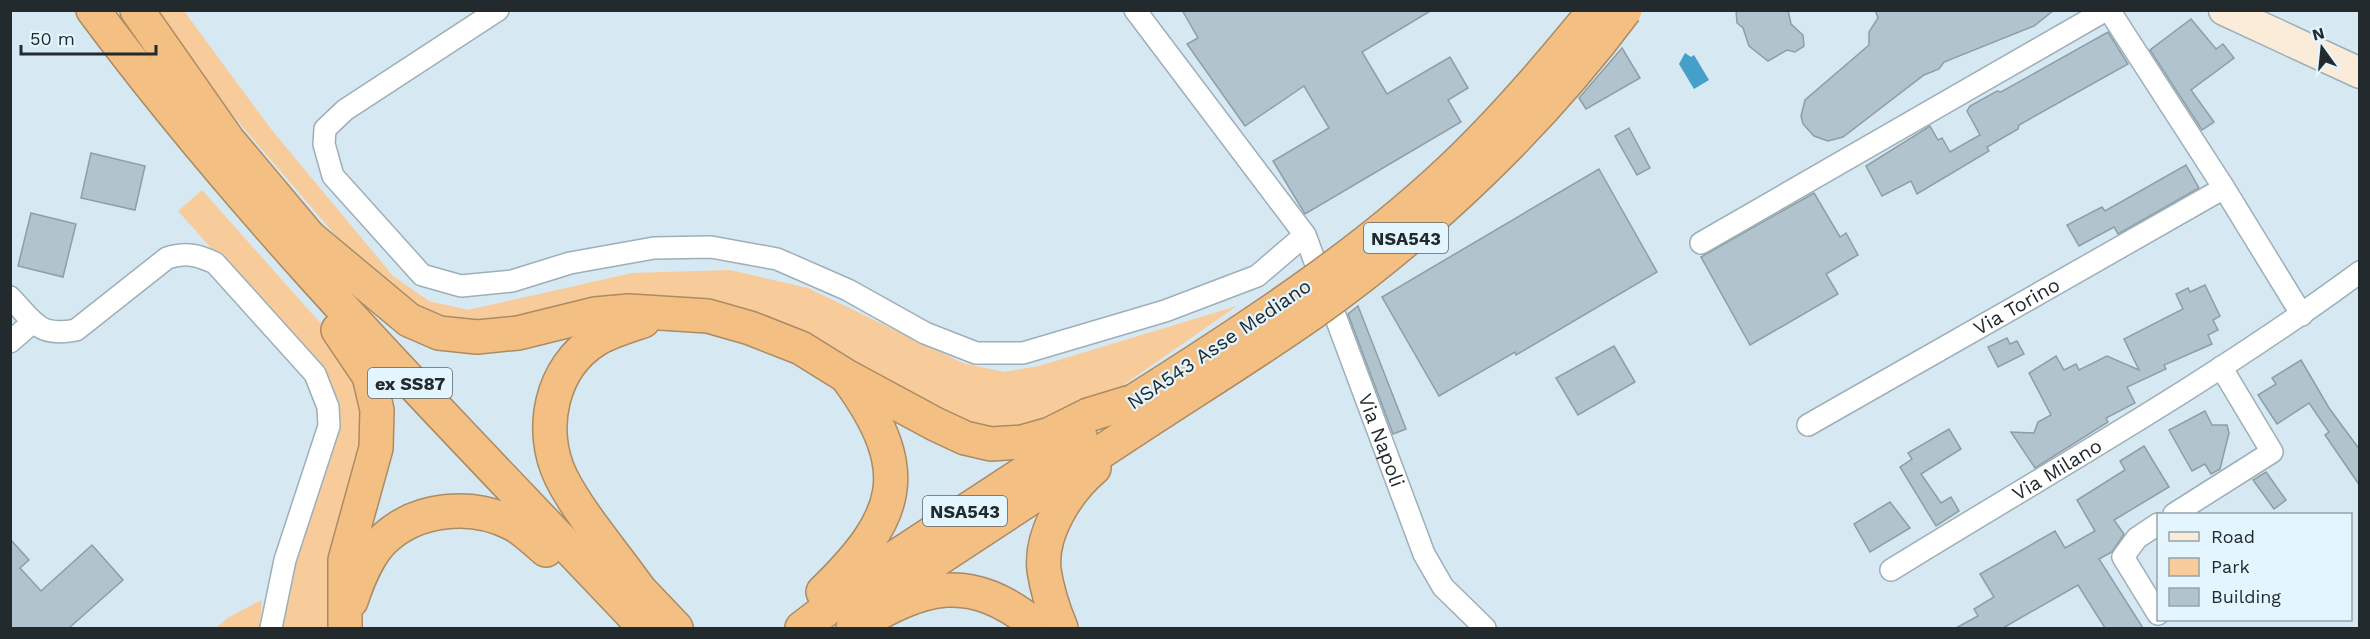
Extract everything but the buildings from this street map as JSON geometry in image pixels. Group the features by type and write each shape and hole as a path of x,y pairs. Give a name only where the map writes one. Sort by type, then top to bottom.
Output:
{"highway":[{"path":"82,10 130,59"},
{"name":"ex SS87","path":"93,10 130,59 308,235 465,408 631,597"},
{"path":"137,10 217,146 253,225 351,345 369,376 377,410 376,447 345,560 344,624"},
{"name":"NSA543 Asse Mediano","path":"837,628 1141,411 1384,226 1463,158 1530,88 1595,10"},
{"name":"NSA543 Asse Mediano","path":"802,628 894,558 1313,312 1478,177 1547,104 1625,10"},
{"name":"ex SS87","path":"217,146 365,335 631,597 676,628"},
{"path":"308,235 409,320 439,333 477,337 518,333 595,314 628,311 708,316 750,328 801,348 846,376 935,424 965,438 991,444 1022,441 1050,434 1088,415 1141,411"},
{"path":"645,628 631,597 561,476 549,433 550,403 570,364 595,340 623,327 668,313"},
{"path":"786,628 857,556 880,525 892,484 887,446 873,413 846,376"},
{"path":"1061,628 1051,604 1044,567 1049,532 1064,502 1141,411"},
{"path":"344,624 360,573 383,540 407,522 443,511 479,511 515,524 578,576 631,597"},
{"path":"853,628 886,608 916,594 949,589 981,592 1008,606 1039,628"}],"street":[{"path":"498,10 345,110 325,129 324,144 333,176 422,275 460,286 512,281 570,263 654,248 711,247 777,259 848,290 925,333 976,353 1023,353 1165,311 1257,276 1305,235"},
{"name":"Via Napoli","path":"1135,10 1305,235 1424,554 1443,587 1485,628"},
{"path":"1701,243 2107,10 2224,188 2302,315"},
{"path":"2224,10 2360,73"},
{"name":"Via Torino","path":"1808,425 2224,188"},
{"path":"10,297 41,330 60,333 76,330 167,258 181,254 199,255 215,263 315,374 328,407 329,426 285,560 272,628"},
{"name":"Via Milano","path":"1891,570 2221,367 2302,315 2360,272"},
{"path":"10,342 33,322"},
{"path":"2176,513 2272,452 2221,367"},
{"path":"2157,525 2137,538 2123,557 2157,612"}],"green space":[{"path":"152,11 184,11 271,129 393,276 429,301 468,310 632,273 730,270 808,288 963,363 1004,372 1039,366 1237,306 1086,411 994,437 776,325 463,331 384,292 217,97"},
{"path":"202,190 339,344 367,416 331,564 327,628 283,628 291,571 300,536 331,459 336,420 244,285 178,211"},
{"path":"262,600 260,628 216,628 229,617"}],"water":[{"path":"1685,53 1691,57 1694,55 1709,80 1694,89 1679,64"}]}
